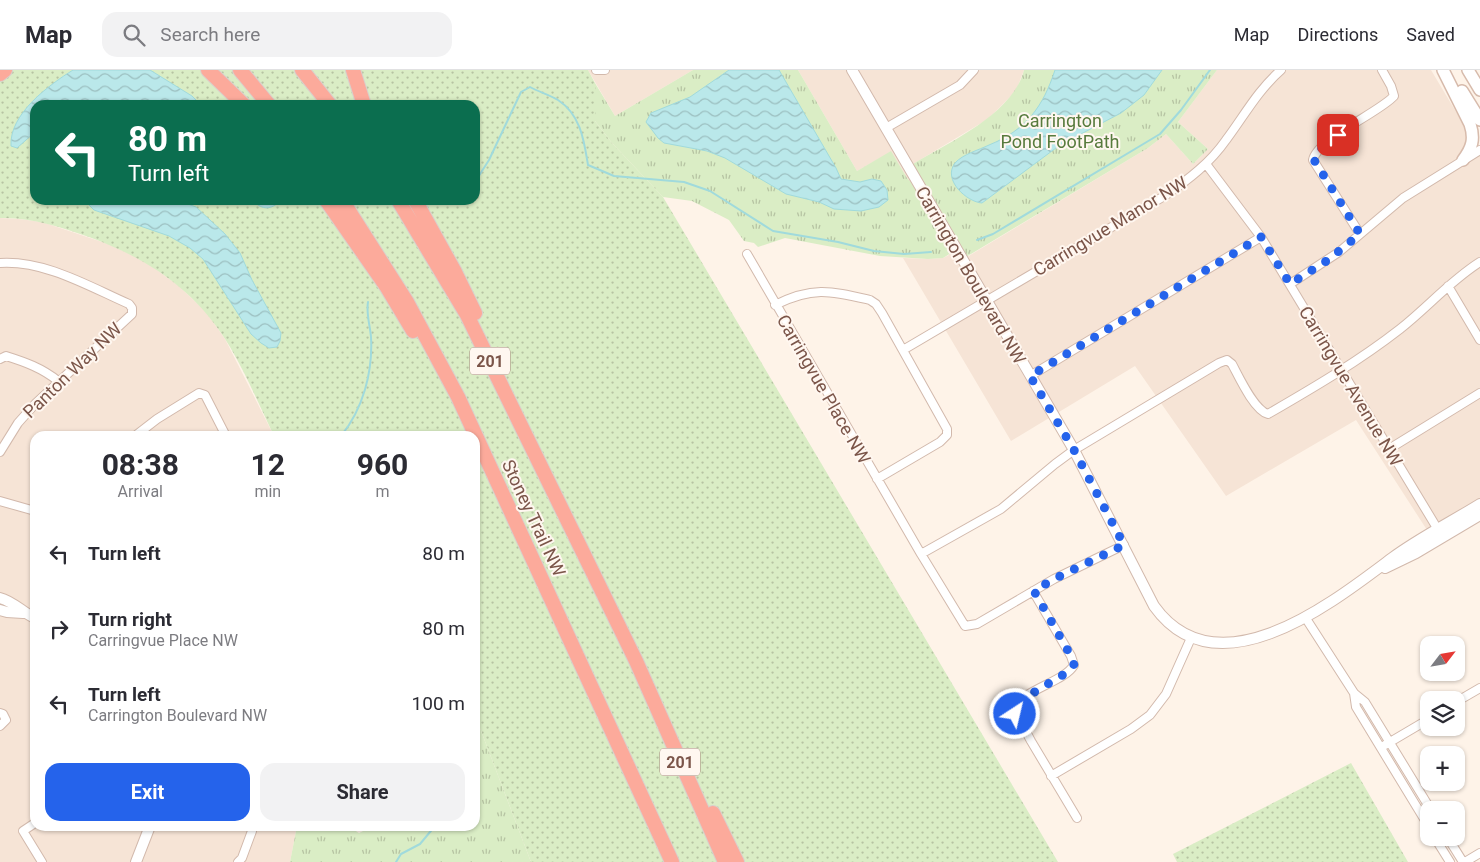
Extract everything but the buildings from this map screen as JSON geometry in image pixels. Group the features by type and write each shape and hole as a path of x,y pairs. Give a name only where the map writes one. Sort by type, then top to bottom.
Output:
{"highway":[{"path":"0,74 5,70"},
{"path":"208,70 239,100"},
{"path":"240,70 265,100"},
{"path":"302,70 326,100"},
{"path":"353,70 362,100"},
{"path":"329,205 386,286 471,431"},
{"name":"Stoney Trail NW","path":"345,205 377,252 416,318 454,389 472,431"},
{"name":"Stoney Trail NW","path":"401,205 467,315 636,662 725,862"},
{"path":"418,205 455,272 490,344 556,484 571,528"},
{"name":"Stoney Trail NW","path":"480,449 672,862"},
{"path":"636,662 737,862"},
{"path":"581,664 663,862"}],"main road":[{"path":"1443,70 1473,133 1472,145 1463,160"},
{"path":"1449,70 1480,120"},
{"path":"1468,70 1480,90"}],"street":[{"path":"596,70 605,70"},
{"name":"Carrington Boulevard NW","path":"852,70 1074,450 1158,612 1176,629 1192,638 1214,643 1241,641 1276,631 1305,617 1373,574 1395,564 1480,504"},
{"name":"Carringvue Manor NW","path":"903,350 1186,181 1206,164 1226,140 1254,99 1281,70"},
{"path":"1360,234 1314,160 1317,152 1338,135 1394,96 1382,70"},
{"path":"886,128 960,85 971,71"},
{"path":"1290,284 1328,260 1403,198 1480,150"},
{"name":"Carringvue Avenue NW","path":"1206,164 1261,237 1440,534"},
{"path":"1030,376 1261,237"},
{"path":"747,254 775,306"},
{"path":"921,554 1001,508 1074,450 1227,360 1232,364 1257,407 1263,413 1268,414 1371,351 1412,319 1448,286 1480,262"},
{"name":"Panton Way NW","path":"0,263 29,265 66,276 129,304 132,308 132,314 58,381 18,423 0,452"},
{"path":"1448,286 1480,340"},
{"name":"Carringvue Place NW","path":"877,479 938,444 947,435 945,423 876,304 870,300 838,293 817,291 801,294 775,306 921,554 965,626 977,624 1054,579 1124,545"},
{"path":"0,359 6,356 28,362 58,381"},
{"path":"141,431 199,392 205,395 223,431"},
{"path":"1389,449 1480,393"},
{"path":"0,501 30,510"},
{"name":"Carrington Boulevard NW","path":"1440,534 1480,515"},
{"path":"1034,591 1074,662 1070,670 1020,700 1015,706 1016,716 1077,818"},
{"path":"0,598 8,600 23,613"},
{"path":"0,610 23,613 30,616"},
{"path":"1305,617 1354,694 1365,702 1426,801"},
{"path":"1051,776 1132,729 1150,715 1166,694 1192,638"},
{"path":"1465,697 1480,688"},
{"path":"1354,694 1356,708 1420,812"},
{"path":"0,713 3,714 6,720 0,726"},
{"path":"1380,748 1420,724"},
{"path":"30,826 23,831 42,862"},
{"path":"137,862 148,831"},
{"path":"238,862 242,858 251,831"},
{"path":"1440,846 1450,862"},
{"path":"1453,846 1464,862 1480,853"}],"shaded area":[{"path":"588,70 693,70 615,116"},
{"path":"798,70 1024,70 1016,91 988,119 913,164 967,257 1148,148 1166,134 1193,164 1208,149 1178,122 1217,70 1431,70 1480,152 1480,519 1436,544 1356,420 1226,496 1135,366 1011,441 903,258 943,258 949,255 950,249 891,152 857,171"},
{"path":"0,218 42,222 111,245 146,262 179,286 207,313 225,339 271,431 30,431 30,831 296,831 290,862 0,862"}],"green space":[{"path":"0,70 588,70 595,83 595,121 612,143 663,197 1058,862 531,862 480,728 480,431 272,431 242,369 217,327 187,293 170,279 132,256 89,237 56,226 12,218 0,218"},
{"path":"693,70 798,70 857,171 891,151 911,182 951,253 943,258 928,259 880,256 785,238 758,247 754,243 744,241 729,220 692,201 663,197 612,143 595,121 595,83 615,116"},
{"name":"Carrington Pond FootPath","path":"1024,70 1217,70 1178,122 1208,149 1193,164 1166,134 1148,148 966,257 913,164 961,136 994,113 1018,86"},
{"path":"480,728 531,862 290,862 296,831 356,831 359,833 363,831 480,831"},
{"path":"1351,763 1408,862 1177,862 1173,854"}],"water":[{"path":"73,70 150,70 196,100 34,100"},
{"path":"729,70 779,70 841,179 860,182 872,179 881,181 887,190 888,200 879,207 861,211 834,209 819,202 786,194 725,158 707,151 664,143 658,138 646,122 651,113 690,97"},
{"path":"1055,70 1162,70 1144,95 1121,113 1060,145 982,203 970,199 954,183 952,170 955,163 967,155 1002,139 1023,124 1039,106"},
{"path":"30,104 30,136 17,148 11,146 12,134 23,112"},
{"path":"89,205 191,205 196,207 225,234 240,253 252,280 281,333 277,347 269,348 251,334 203,259 190,248 169,236 94,210"},
{"path":"259,205 275,205 268,208"}],"waterway":[{"path":"977,240 993,234 1160,134 1181,110 1210,70"},
{"path":"480,174 489,160 521,92 530,87 555,98 566,106 577,121 580,129 588,165 614,176 684,182 710,191 773,231 838,242 874,251 904,254 931,252"},
{"path":"345,431 361,402 368,377 371,350 367,311 368,302"},
{"path":"396,862 401,854 420,844 431,831"}],"route":[{"path":"1015,714 1015,706 1018,702 1066,673 1074,665 1071,656 1034,591 1079,566 1124,545 1092,482 1030,376 1261,237 1290,284 1339,252 1360,234 1314,160 1317,152 1338,135"}]}
